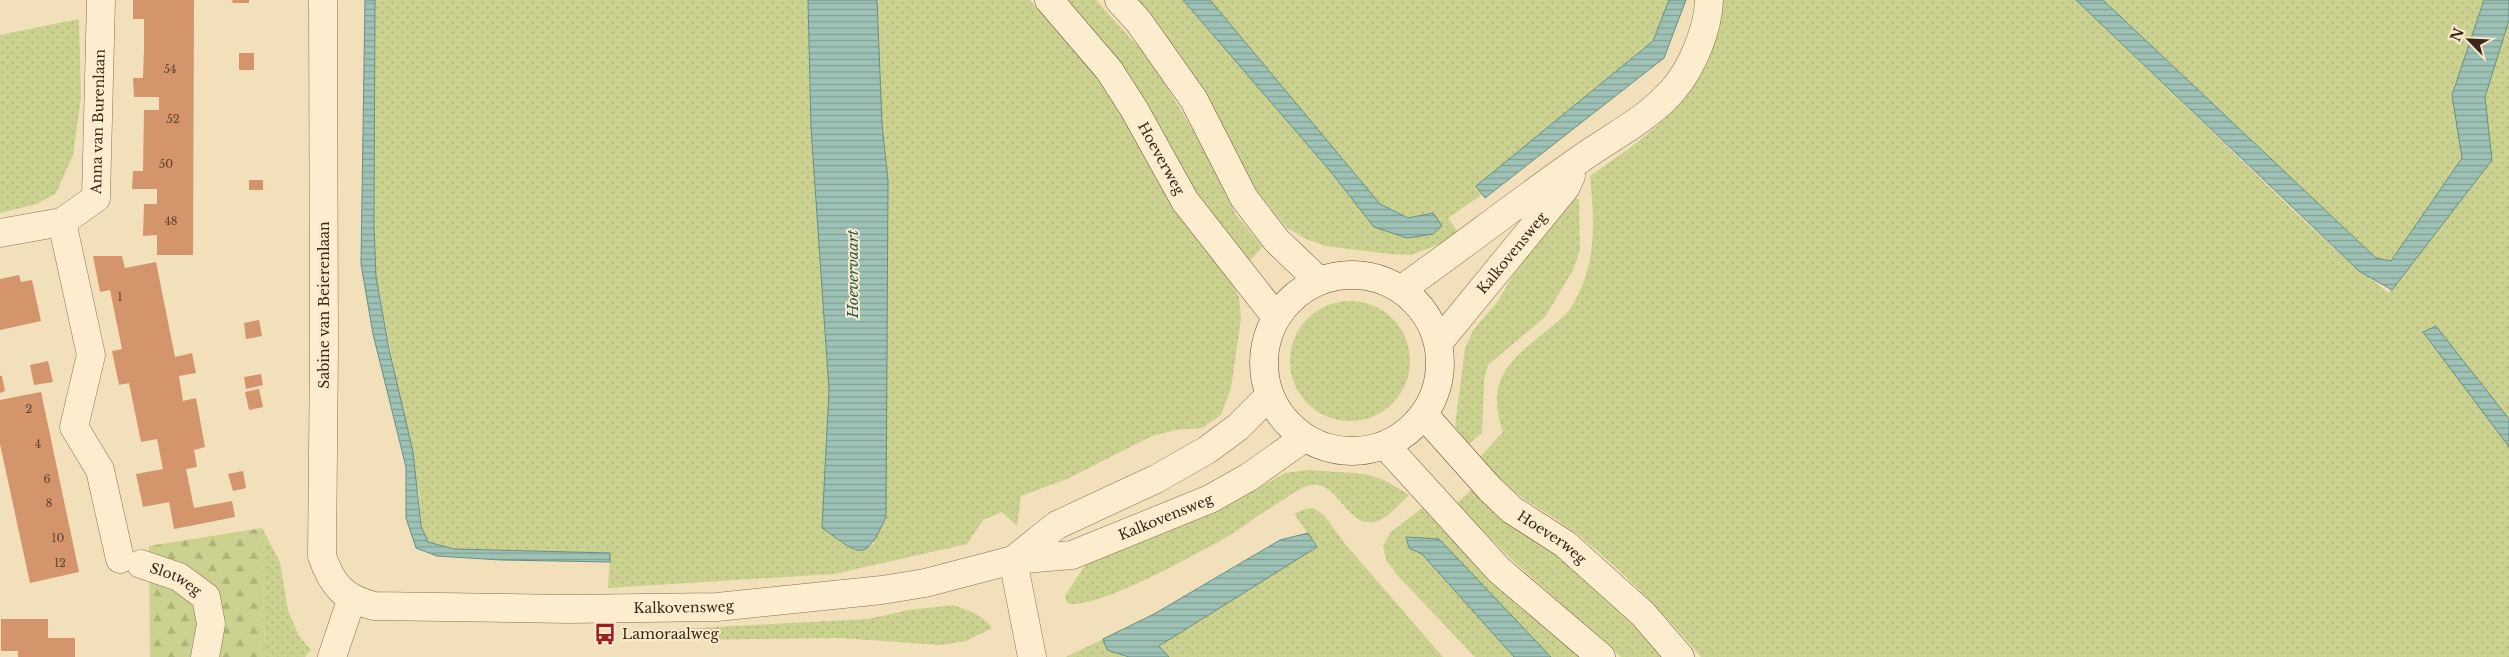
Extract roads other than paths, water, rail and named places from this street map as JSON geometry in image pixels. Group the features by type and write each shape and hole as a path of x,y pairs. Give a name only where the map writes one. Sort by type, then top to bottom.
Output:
{"street":[{"name":"Anna van Burenlaan","path":"0,233 62,222 96,198 101,0"},
{"name":"Sabine van Beierenlaan","path":"323,0 324,350 322,556 328,574 344,594 352,598"},
{"name":"Hoeverweg","path":"1049,0 1109,70 1134,110 1185,201 1276,317"},
{"path":"1119,0 1139,22 1194,100 1244,198 1277,241 1320,281"},
{"name":"Kalkovensweg","path":"1402,290 1580,160 1653,111 1675,88 1697,47 1705,26 1709,0"},
{"name":"Kalkovensweg","path":"1439,342 1566,187 1580,160"},
{"name":"Slotweg","path":"62,222 91,355 74,427 100,470 131,562 179,577 206,597 210,624 205,657"},
{"path":"1348,274 1376,278 1402,290 1419,304 1431,322 1439,342 1441,368 1436,393 1424,415 1407,434 1386,446 1358,452 1330,450 1304,438 1284,420 1269,396 1264,369 1266,342 1276,317 1295,296 1320,281 1348,274"},
{"name":"Kalkovensweg","path":"1014,560 1057,525 1156,479 1207,450 1238,427 1269,396"},
{"name":"Hoeverweg","path":"1424,415 1490,489 1512,510 1565,544 1643,614 1680,657"},
{"name":"Kalkovensweg","path":"352,598 374,606 568,609 717,607 882,590 941,579 1014,560 1072,554 1210,499 1249,477 1304,438"},
{"path":"1386,446 1499,570 1601,657"},
{"path":"1014,560 1032,657"},
{"path":"332,657 352,598"}],"water":[{"path":"365,0 375,0 374,226 376,277 389,349 413,452 421,526 428,542 454,549 610,553 610,562 501,560 437,556 416,548 406,518 406,467 373,334 361,264"},
{"name":"Hoevervaart","path":"808,0 877,0 882,124 888,181 886,517 872,542 867,548 860,550 853,549 822,528 829,390 811,128"},
{"path":"1183,0 1210,0 1380,204 1408,218 1433,213 1442,226 1433,234 1407,238 1374,227 1331,172"},
{"path":"1669,0 1686,0 1664,58 1485,198 1476,186 1653,41"},
{"path":"2076,0 2103,0 2376,258 2391,261 2462,158 2452,95 2484,0 2509,0 2509,20 2485,97 2492,160 2392,290 2359,271"},
{"path":"2436,326 2509,419 2509,447 2423,332"},
{"path":"1308,533 1317,547 1159,646 1169,657 1129,657 1107,650 1103,639 1154,614 1280,540"},
{"path":"1406,537 1439,539 1551,657 1514,657 1422,554 1409,548"}],"place":[{"name":"Lamoraalweg","path":"605,634"}]}
